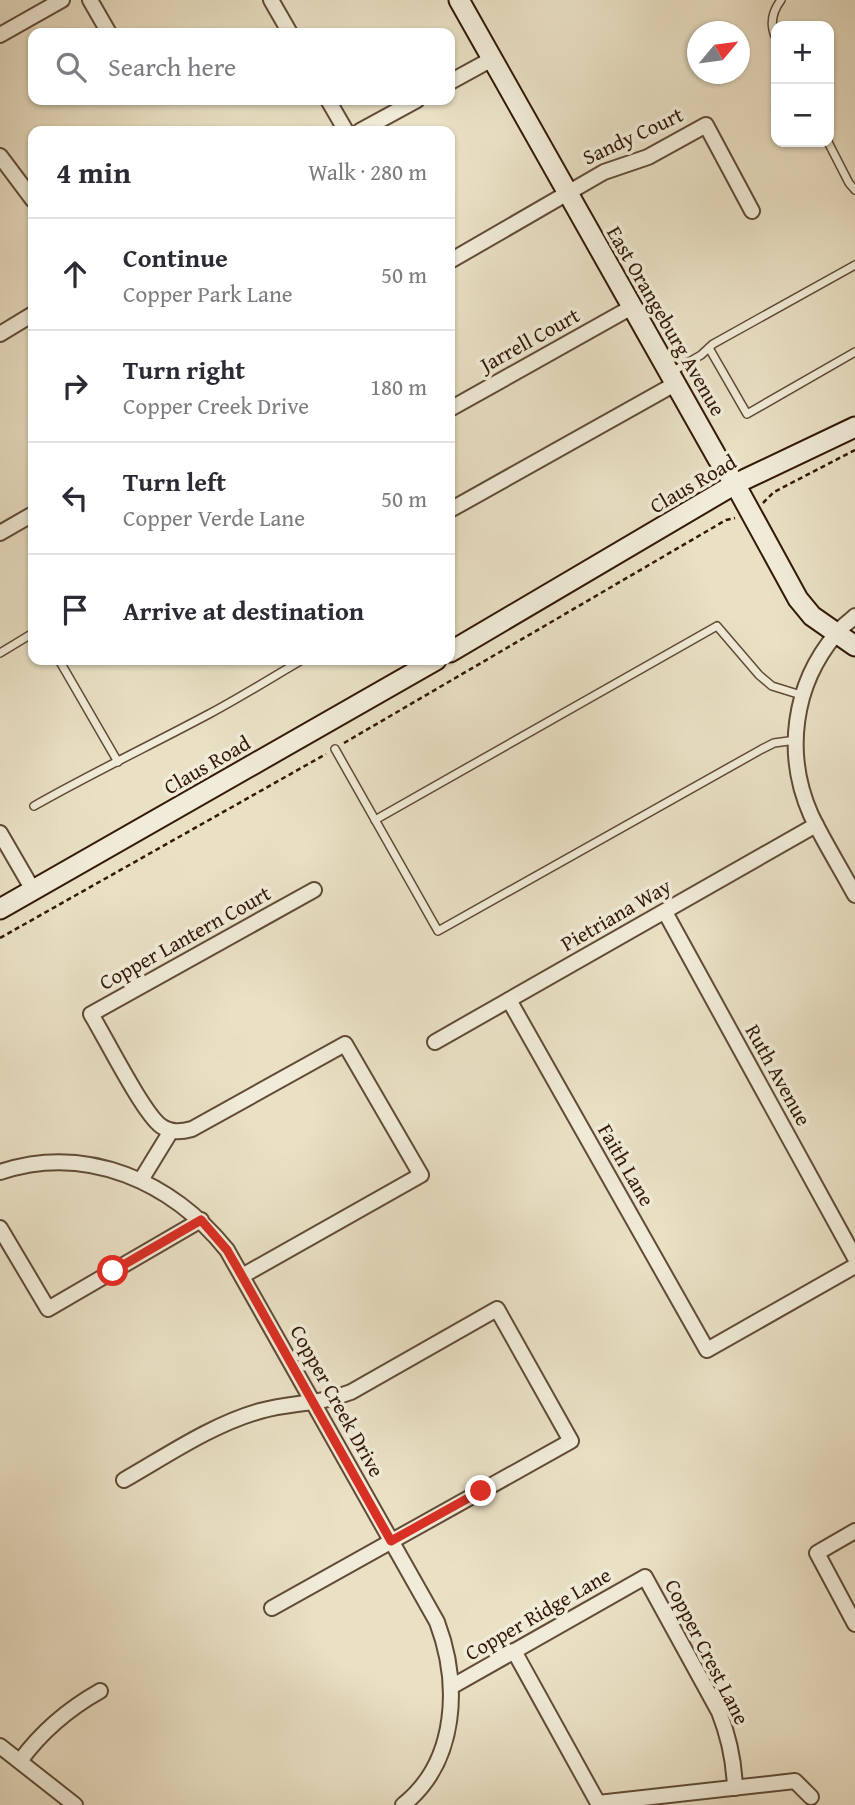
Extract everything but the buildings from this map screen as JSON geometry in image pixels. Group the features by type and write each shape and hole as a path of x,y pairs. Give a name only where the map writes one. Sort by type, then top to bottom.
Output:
{"main road":[{"name":"East Orangeburg Avenue","path":"459,0 798,599 812,616 855,646"},
{"name":"Claus Road","path":"455,649 735,484 855,427"},
{"name":"Claus Road","path":"0,909 427,665"}],"street":[{"path":"0,36 62,0"},
{"path":"90,0 106,28"},
{"path":"271,0 287,28"},
{"path":"455,79 492,59"},
{"path":"331,105 343,126"},
{"path":"369,126 408,105"},
{"name":"Sandy Court","path":"566,192 604,172 648,157 706,125 752,211"},
{"path":"0,156 28,193"},
{"path":"455,258 566,192"},
{"name":"Jarrell Court","path":"455,407 632,307"},
{"path":"0,334 28,317"},
{"path":"455,507 672,378"},
{"path":"0,533 28,517"},
{"path":"855,616 836,634 807,679 795,726 803,792 816,825 855,895"},
{"name":"Pietriana Way","path":"435,1042 816,825"},
{"path":"0,833 33,890"},
{"name":"Copper Lantern Court","path":"171,1131 153,1118 91,1014 314,890"},
{"name":"Ruth Avenue","path":"665,912 855,1258"},
{"name":"Faith Lane","path":"509,1000 706,1349 855,1266"},
{"path":"141,1180 171,1131 183,1132 192,1129 345,1044 421,1175 242,1276"},
{"name":"Copper Creek Drive","path":"0,1172 38,1164 67,1163 116,1171 141,1180 179,1202 201,1220 227,1250 437,1622 449,1663 451,1712 442,1752 419,1789 403,1805"},
{"path":"0,1228 48,1309 201,1220"},
{"path":"124,1480 221,1425 242,1416 288,1405 314,1403 351,1392 497,1309 570,1441 272,1608"},
{"path":"855,1531 817,1553 855,1624"},
{"name":"Copper Ridge Lane","path":"451,1688 645,1577"},
{"name":"Copper Crest Lane","path":"645,1577 719,1712 728,1734 734,1762 735,1788"},
{"path":"514,1651 598,1803 795,1780 811,1797"},
{"path":"20,1761 63,1715 100,1691"},
{"path":"0,1746 75,1805"}],"lane":[{"path":"772,21 774,9 781,0"},
{"path":"831,147 855,190"},
{"path":"672,378 709,348 855,265"},
{"path":"709,348 747,414 855,352"},
{"path":"376,820 717,626 759,675 772,686 801,695"},
{"path":"0,653 28,637"},
{"path":"62,665 118,762"},
{"path":"34,806 97,770 118,762 212,712 293,665"},
{"path":"335,749 438,931 762,749 774,743 796,740"}],"path":[{"path":"0,938 335,749 714,527 766,501 774,492 855,450"}],"route":[{"path":"113,1271 201,1220 227,1250 391,1541 481,1491"}]}
